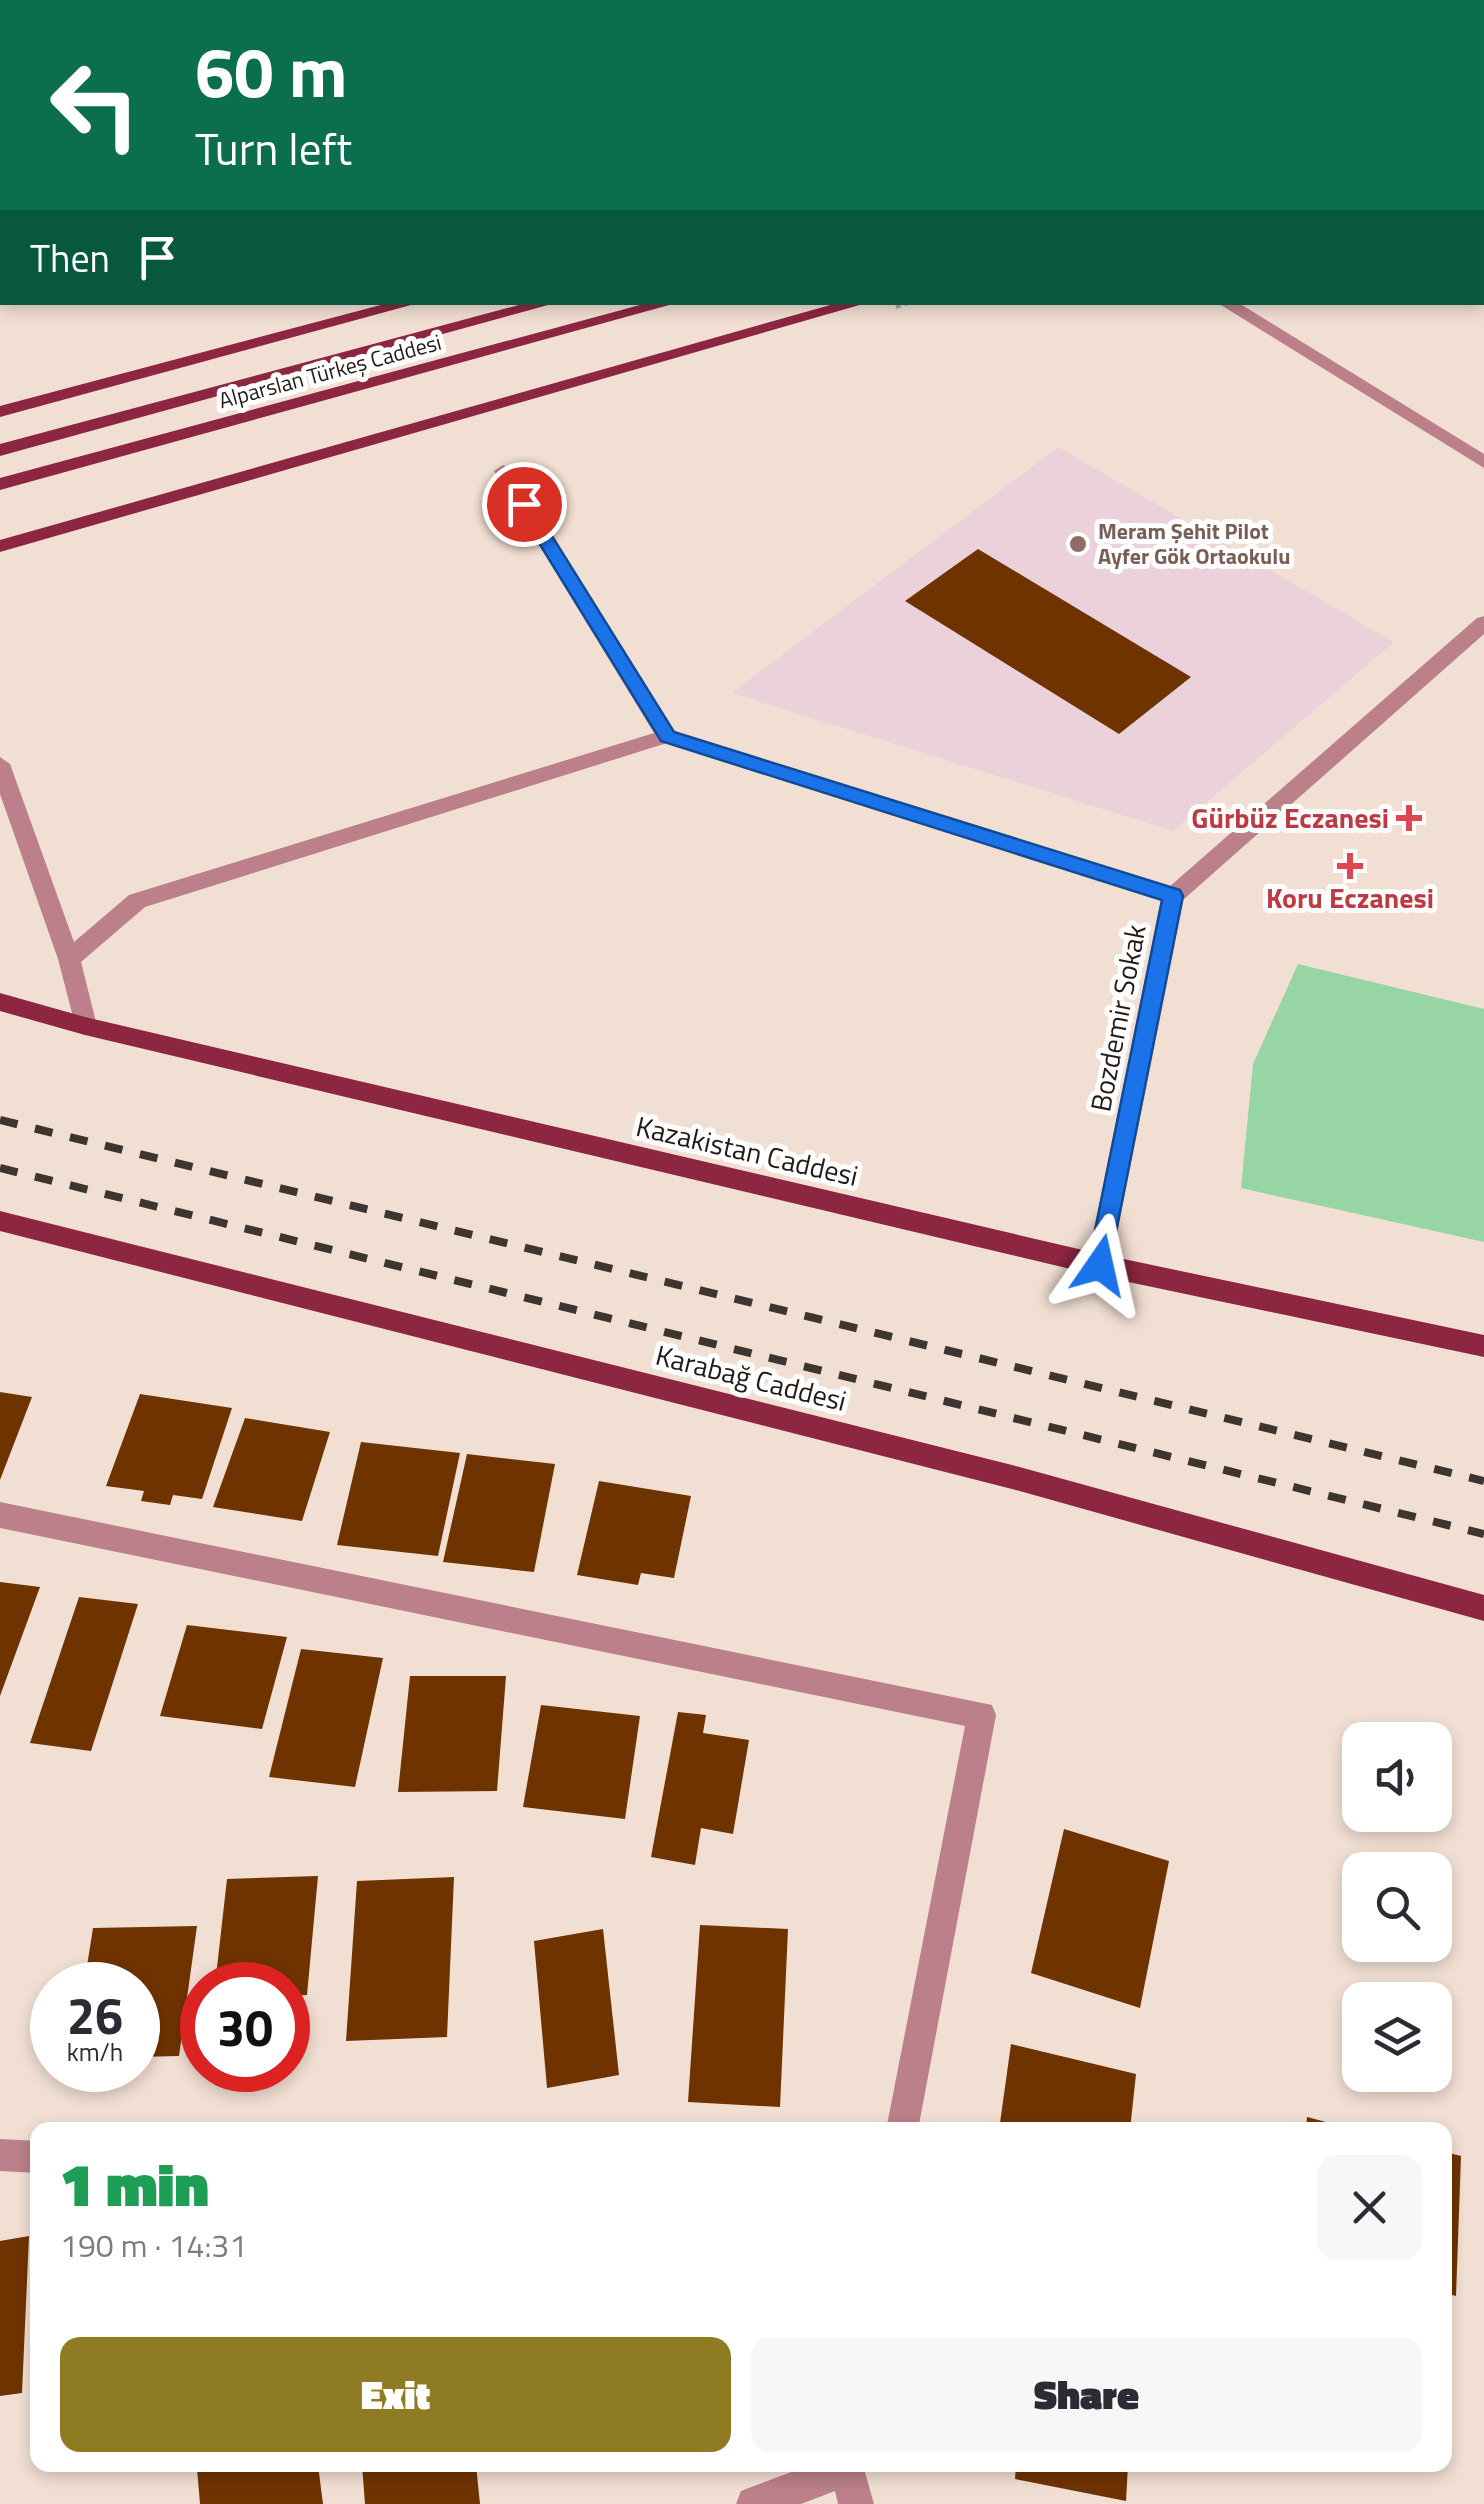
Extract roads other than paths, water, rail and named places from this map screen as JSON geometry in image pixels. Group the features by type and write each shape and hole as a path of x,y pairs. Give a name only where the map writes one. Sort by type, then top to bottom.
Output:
{"main road":[{"path":"0,412 403,305"},
{"name":"Alparslan Türkeş Caddesi","path":"0,450 540,305"},
{"name":"Alparslan Türkeş Caddesi","path":"0,484 661,305"},
{"path":"0,546 851,305"},
{"name":"Kazakistan Caddesi","path":"0,1002 85,1026 1100,1265 1484,1346"},
{"name":"Karabağ Caddesi","path":"0,1221 993,1472 1484,1608"}],"street":[{"path":"1229,305 1484,462"},
{"path":"503,471 667,736"},
{"name":"Bozdemir Sokak","path":"1100,1265 1172,896 1484,622"},
{"path":"68,959 137,901 667,736 1172,896"},
{"path":"0,764 68,959 85,1026"},
{"path":"0,1514 982,1716 904,2122"},
{"path":"0,2155 30,2156"},
{"path":"754,2504 833,2472"},
{"path":"846,2472 856,2504"}],"railway":[{"path":"0,1120 1484,1481"},
{"path":"0,1168 1484,1534"}],"place":[{"name":"Meram Şehit Pilot Ayfer Gök Ortaokulu","path":"1078,544"},
{"name":"Gürbüz Eczanesi","path":"1409,818"},
{"name":"Koru Eczanesi","path":"1350,866"}]}
